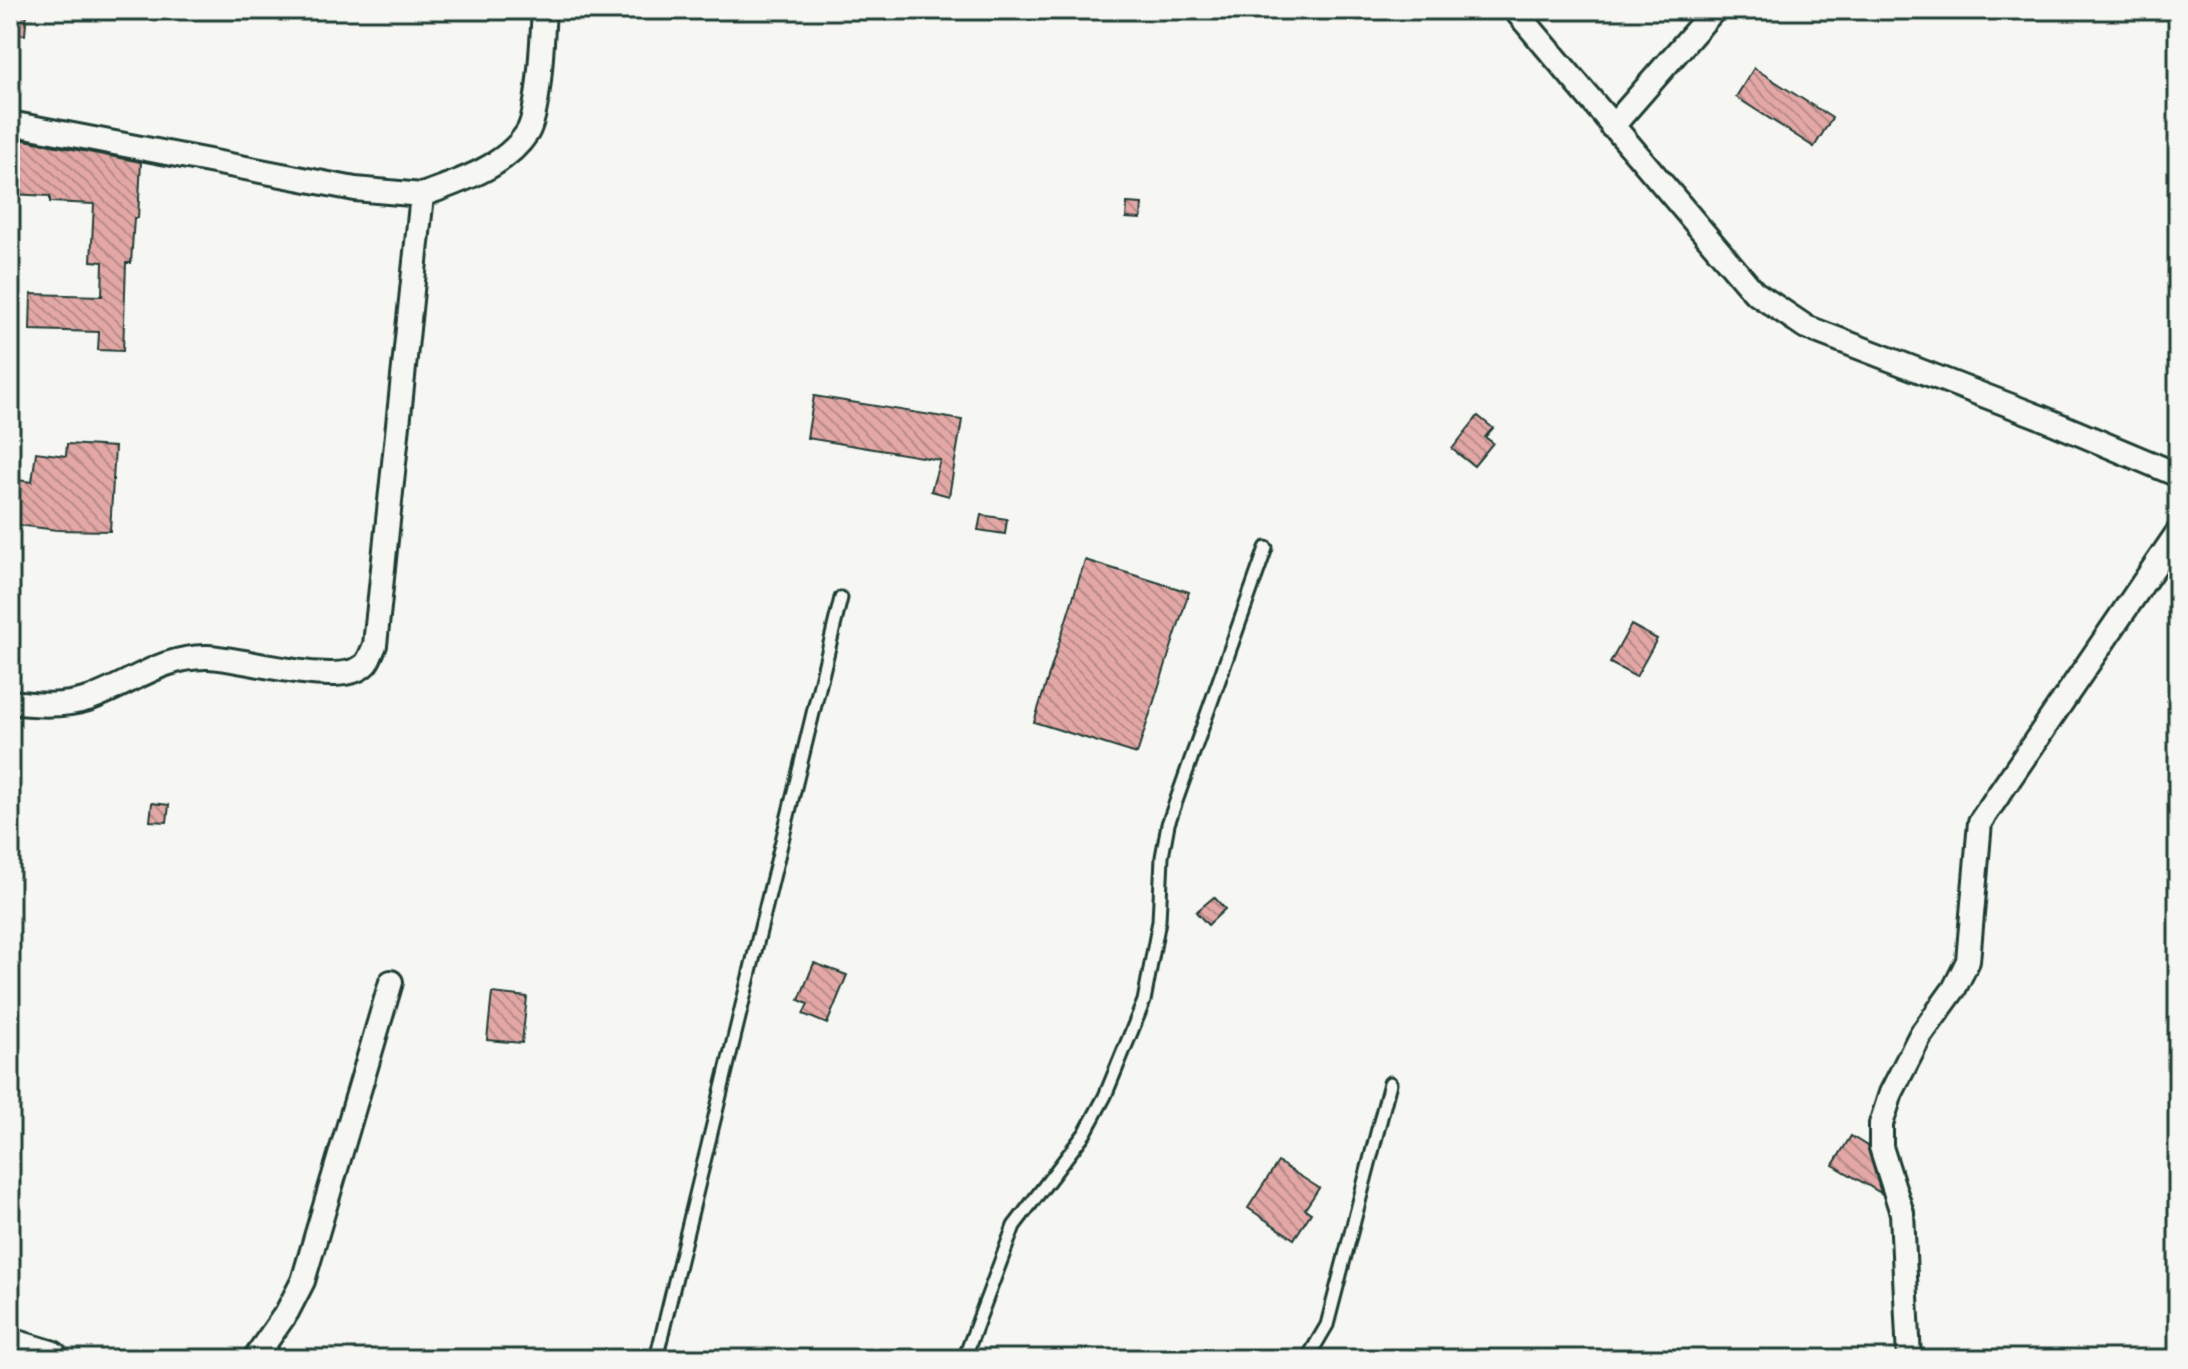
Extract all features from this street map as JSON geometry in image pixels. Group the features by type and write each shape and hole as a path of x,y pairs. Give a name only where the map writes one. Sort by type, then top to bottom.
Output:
{"main road":[{"path":"10,1347 50,1359"}],"street":[{"path":"10,123 355,189 422,195 473,175 515,147 529,130 544,10"},
{"path":"1515,10 1754,292 1806,327 2040,417 2178,475"},
{"path":"1612,127 1714,10"},
{"path":"10,702 50,706 88,699 176,659 209,657 327,673 348,673 364,665 375,645 422,195"},
{"path":"1909,1359 1902,1213 1881,1147 1881,1124 1891,1093 1920,1036 1954,989 1968,961 1980,822 2178,532"},
{"path":"254,1359 287,1312 303,1281 391,982"}],"lane":[{"path":"964,1359 1014,1226 1085,1133 1105,1096 1144,1001 1159,921 1162,857 1168,824 1266,548"},
{"path":"656,1359 772,896 841,598"},
{"path":"1307,1359 1327,1325 1390,1083"}],"building":[{"path":"10,10 27,10 25,35 10,34"},
{"path":"1754,68 1832,118 1814,147 1736,97"},
{"path":"14,138 141,162 138,218 134,218 131,263 126,263 123,351 98,350 99,332 30,330 31,294 102,296 103,262 91,261 94,204 50,202 50,196 11,194"},
{"path":"1127,203 1142,204 1141,219 1126,218"},
{"path":"814,396 962,420 949,496 931,491 940,460 807,438"},
{"path":"1478,416 1493,428 1485,437 1493,443 1474,466 1452,449"},
{"path":"67,444 115,447 110,531 57,530 10,524 10,479 32,482 36,452 66,456"},
{"path":"981,515 1007,519 1005,534 978,530"},
{"path":"1085,560 1189,592 1137,754 1034,722"},
{"path":"1631,625 1657,639 1636,677 1610,663"},
{"path":"152,803 169,805 167,822 150,821"},
{"path":"1214,897 1225,909 1208,925 1196,912"},
{"path":"814,963 847,975 827,1024 803,1014 808,1004 799,1000"},
{"path":"492,993 527,997 522,1043 487,1040"},
{"path":"1851,1136 1867,1146 1881,1193 1833,1165"},
{"path":"1278,1162 1319,1188 1305,1209 1311,1213 1294,1239 1248,1208"}]}
